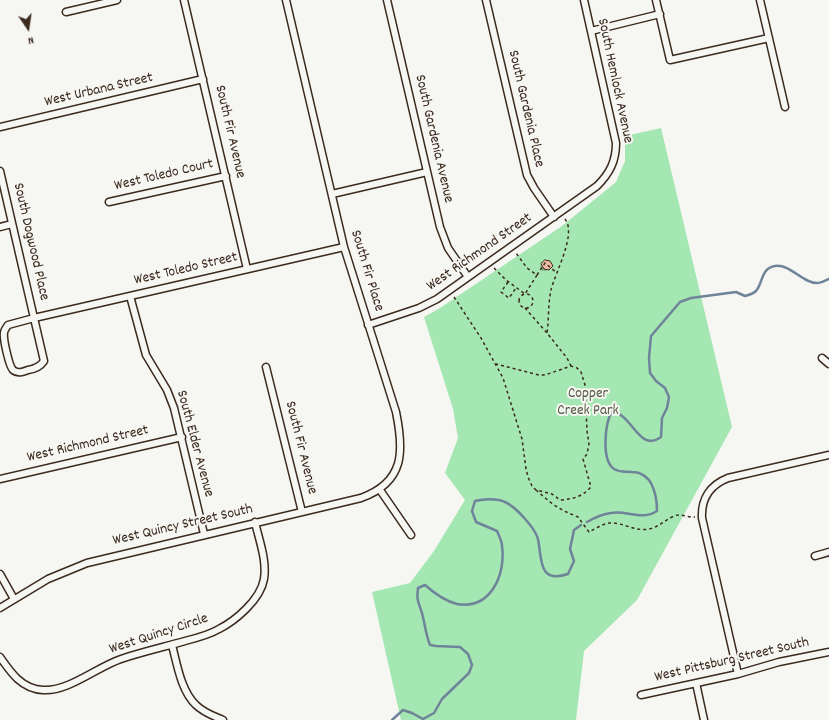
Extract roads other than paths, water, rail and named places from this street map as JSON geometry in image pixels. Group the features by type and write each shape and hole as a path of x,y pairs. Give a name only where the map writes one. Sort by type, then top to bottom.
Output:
{"street":[{"path":"66,12 118,0"},
{"name":"South Fir Avenue","path":"184,0 247,269"},
{"name":"South Fir Place","path":"286,0 344,247 393,399 401,439 398,467 380,490"},
{"name":"South Gardenia Avenue","path":"387,0 444,239 453,257 468,277"},
{"name":"South Gardenia Place","path":"486,0 527,175 554,217"},
{"name":"South Hemlock Avenue","path":"584,0 616,143 615,157 611,170 597,186"},
{"path":"656,0 670,60 768,38"},
{"path":"760,0 785,107"},
{"path":"591,31 660,14"},
{"name":"West Urbana Street","path":"0,127 203,80"},
{"name":"South Dogwood Place","path":"0,171 44,361 35,369 20,372 14,370 10,366 3,335 5,328 8,325 34,318"},
{"path":"332,194 427,172"},
{"name":"West Toledo Court","path":"109,202 226,176"},
{"name":"West Richmond Street","path":"368,325 428,304 597,186"},
{"path":"0,227 12,224"},
{"name":"West Toledo Street","path":"34,318 344,247"},
{"name":"South Elder Avenue","path":"130,296 143,345 151,364 171,399 182,437 204,534"},
{"path":"822,358 829,364"},
{"name":"South Fir Avenue","path":"266,367 302,512"},
{"name":"West Richmond Street","path":"0,479 182,437"},
{"path":"738,674 702,518 703,502 708,492 720,481 728,478 829,455"},
{"path":"380,490 411,535"},
{"name":"West Quincy Street South","path":"0,608 48,579 87,563 204,534 361,498 380,490"},
{"name":"West Quincy Circle","path":"0,657 11,673 22,683 37,690 51,690 67,686 119,660 201,637 219,630 240,615 262,587 265,572 255,522"},
{"path":"815,556 829,552"},
{"path":"0,574 14,599"},
{"path":"172,645 183,684 192,700 207,714 223,720"},
{"name":"West Pittsburg Street South","path":"641,695 738,674 779,662 829,652"},
{"path":"696,683 704,720"}],"waterway":[{"path":"587,522 598,516 617,512 646,515 657,511 654,490 649,480 637,472 616,470 610,464 607,458 606,432 612,411 625,419 641,437 653,441 661,437 662,418 667,408 669,397 665,388 656,381 650,373 649,358 651,336 680,302 691,298 736,292 745,296 755,292 767,270 770,267 775,266 781,266 791,270 806,280 812,282 819,283 829,279"},
{"path":"392,720 403,710 423,719 434,713 442,699 469,673 472,665 468,654 460,647 430,645 418,601 418,588 425,585 444,599 457,604 469,604 479,601 487,596 494,588 503,557 502,542 497,531 476,522 472,511 475,501 490,499 502,501 519,513 536,534 543,568 546,573 551,576 568,574 574,561 570,549 574,530 581,525"}],"park label":[{"name":"Copper Creek Park","path":"588,404"}]}
